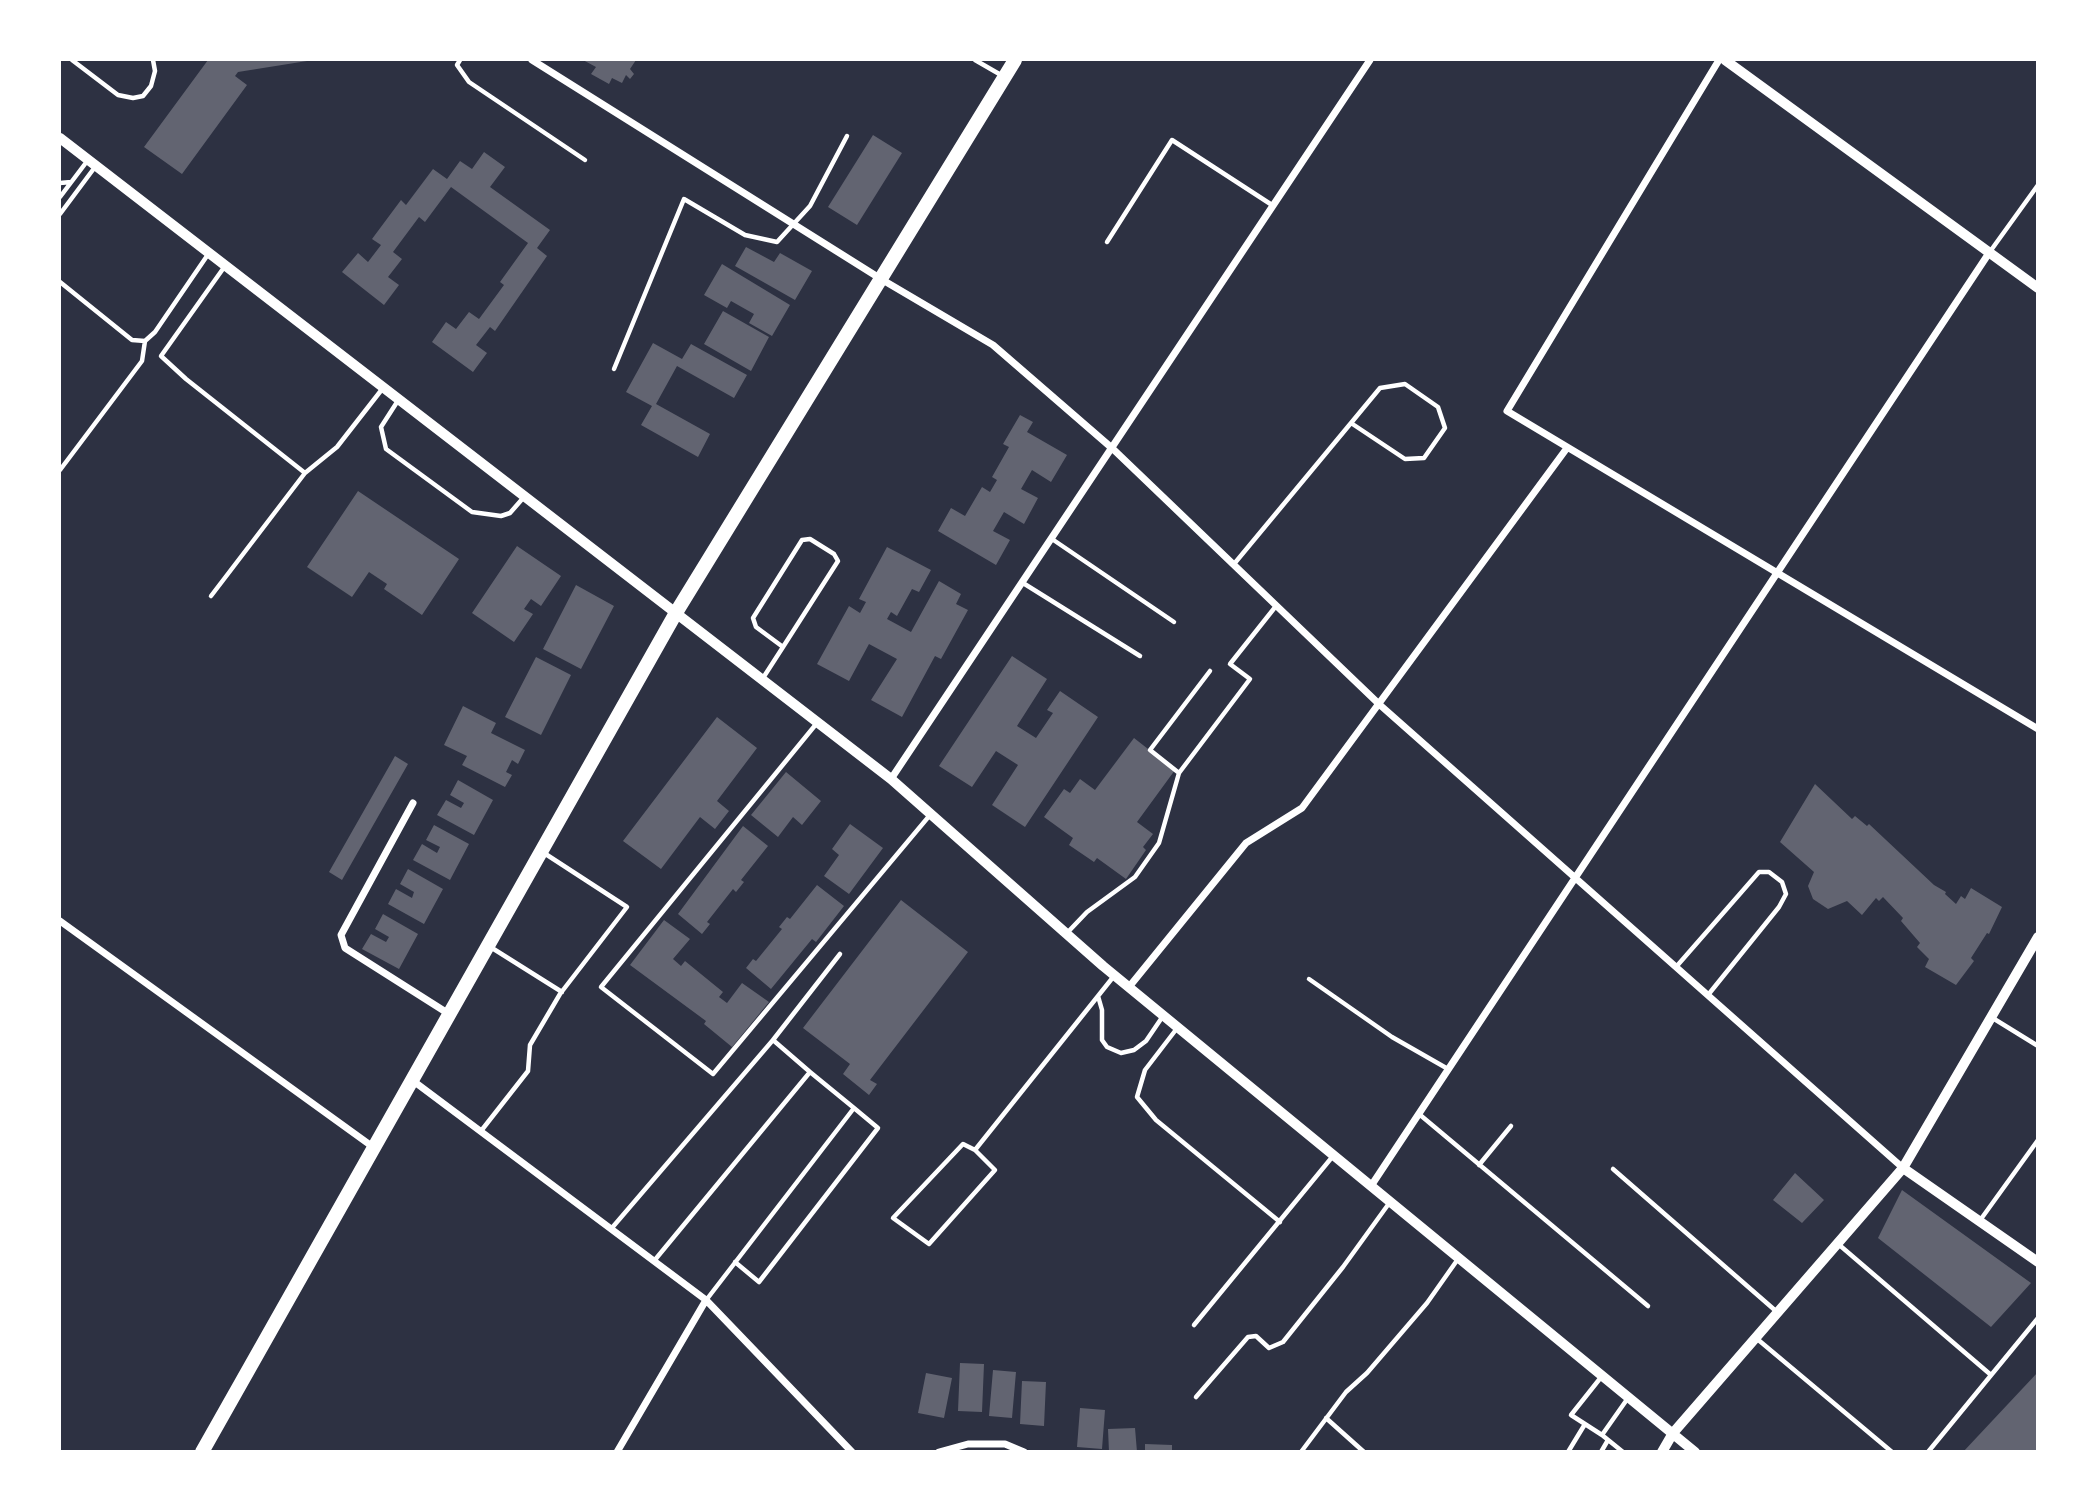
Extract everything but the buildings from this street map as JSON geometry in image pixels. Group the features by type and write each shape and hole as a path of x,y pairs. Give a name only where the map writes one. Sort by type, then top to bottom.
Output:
{"main road":[{"path":"202,1451 677,611 1016,60"}],"street":[{"path":"532,60 881,279 993,345 1113,449 1380,705 1903,1168 2038,1262"},
{"path":"891,779 1370,60"},
{"path":"1719,60 1507,411 2038,729"},
{"path":"1725,60 2038,288"},
{"path":"60,138 677,611 891,779 1163,1016 1695,1451"},
{"path":"1371,1186 1989,253"},
{"path":"1129,987 1246,843 1302,808 1567,448"},
{"path":"413,803 341,935 345,948 449,1014"},
{"path":"60,921 373,1147"},
{"path":"1662,1451 1673,1433 1903,1168 2038,937"},
{"path":"412,1080 706,1300 852,1451"},
{"path":"617,1451 706,1300"},
{"path":"939,1451 968,1444 1005,1444 1024,1451"}],"lane":[{"path":"72,60 118,95 133,98 143,96 152,86 155,71 153,60"},
{"path":"460,60 457,65 469,82 585,160"},
{"path":"975,60 1005,77"},
{"path":"614,369 684,199 745,235 777,242 810,206 848,136"},
{"path":"1107,242 1172,141 1273,206"},
{"path":"60,197 71,182 92,163"},
{"path":"60,214 92,163"},
{"path":"60,183 71,182"},
{"path":"1989,253 2038,185"},
{"path":"60,470 142,360 145,341 155,332 209,253"},
{"path":"225,265 161,356 186,379 305,472"},
{"path":"60,282 132,340 145,341"},
{"path":"1234,564 1380,388 1405,384 1438,407 1445,428 1424,458 1405,459 1351,423"},
{"path":"211,596 305,472 337,447 384,387"},
{"path":"400,398 381,427 386,449 471,512 501,516 510,513 526,495"},
{"path":"762,678 783,647 838,561 834,554 810,539 802,540 753,618 756,627 783,647"},
{"path":"1052,539 1174,622"},
{"path":"1023,583 1140,656"},
{"path":"1066,934 1087,912 1135,877 1159,843 1179,773 1250,679 1230,664 1276,605"},
{"path":"1179,773 1150,750 1210,671"},
{"path":"818,722 601,987 713,1074 931,814"},
{"path":"481,1131 528,1071 530,1045 562,992 627,907 541,851"},
{"path":"1676,967 1759,872 1769,872 1782,883 1786,894 1779,907 1708,995"},
{"path":"488,946 562,992"},
{"path":"611,1229 773,1040 840,954"},
{"path":"975,1150 1114,975"},
{"path":"1309,979 1392,1037 1449,1069"},
{"path":"1098,995 1102,1010 1102,1040 1107,1047 1121,1053 1134,1050 1146,1041 1163,1016"},
{"path":"1991,1017 2038,1046"},
{"path":"1178,1027 1145,1069 1138,1097 1156,1120 1280,1222"},
{"path":"735,1262 760,1282 878,1128 773,1040"},
{"path":"654,1261 810,1072"},
{"path":"706,1300 854,1108"},
{"path":"1419,1114 1648,1306"},
{"path":"1479,1165 1511,1126"},
{"path":"1979,1221 2038,1140"},
{"path":"963,1144 975,1150 995,1170 929,1244 893,1218 963,1144"},
{"path":"1194,1325 1334,1156"},
{"path":"1614,1169 1777,1313"},
{"path":"1196,1397 1248,1337 1256,1336 1272,1348 1283,1342 1343,1267 1390,1202"},
{"path":"1837,1243 1991,1375"},
{"path":"1301,1451 1346,1392 1411,1323 1459,1258"},
{"path":"1928,1451 2038,1318"},
{"path":"1755,1338 1892,1451"},
{"path":"1602,1375 1571,1415 1623,1451"},
{"path":"1602,1436 1629,1398"},
{"path":"1326,1418 1364,1451"},
{"path":"1568,1451 1585,1424"},
{"path":"1601,1451 1608,1440"}]}
